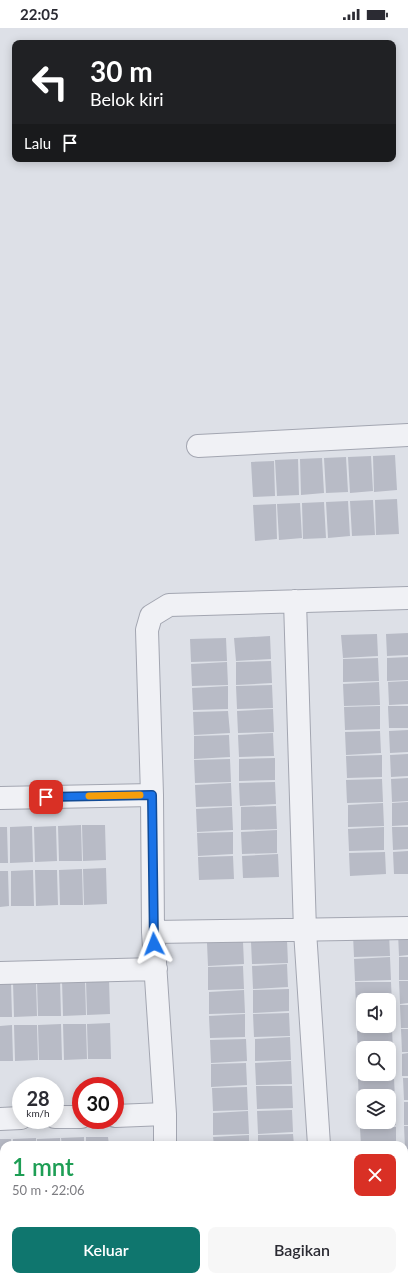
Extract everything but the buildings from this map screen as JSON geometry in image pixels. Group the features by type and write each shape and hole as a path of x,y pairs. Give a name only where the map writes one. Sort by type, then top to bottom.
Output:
{"street":[{"path":"198,446 408,435"},
{"path":"165,1141 165,1114 153,932 152,795 147,630 151,616 169,604 408,598"},
{"path":"295,601 305,931 319,1141"},
{"path":"0,798 152,795"},
{"path":"153,932 305,931 408,928"},
{"path":"0,974 156,969"},
{"path":"124,1116 165,1114"},
{"path":"0,1119 12,1118"}],"slow traffic":[{"path":"89,796 140,795"}],"route":[{"path":"46,797 152,795 154,944"}]}
